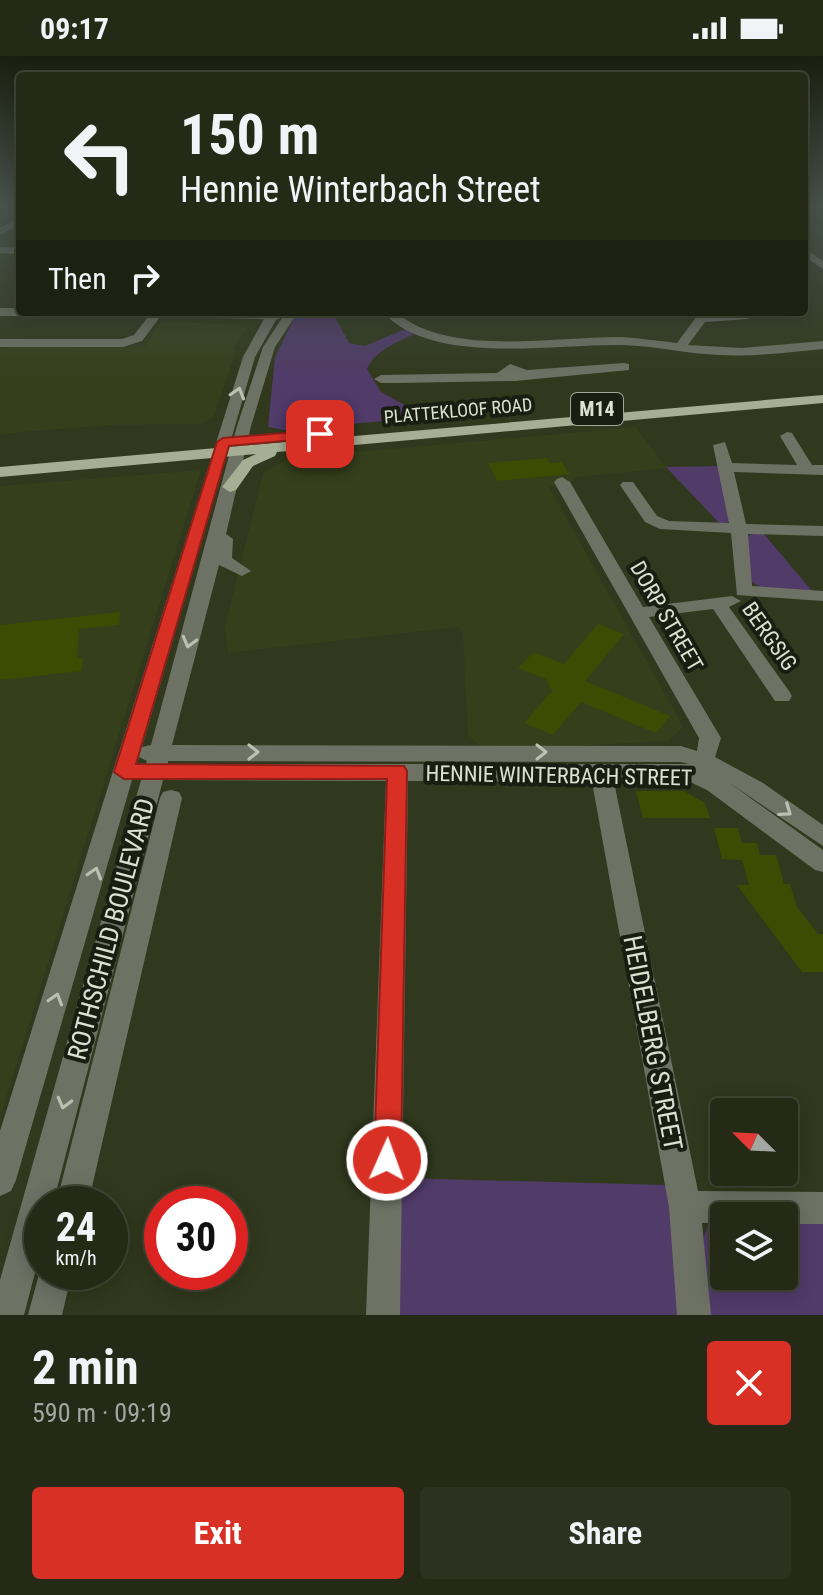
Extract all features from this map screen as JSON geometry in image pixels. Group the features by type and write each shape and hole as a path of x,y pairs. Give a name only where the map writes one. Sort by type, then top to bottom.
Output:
{"main road":[{"name":"PLATTEKLOOF ROAD","path":"0,472 239,445 823,390"},
{"name":"PLATTEKLOOF ROAD","path":"239,445 305,444 823,399"},
{"path":"230,487 253,460 305,444"},
{"name":"PLATTEKLOOF ROAD","path":"0,461 222,447"}],"street":[{"path":"0,343 123,343 138,338 155,316"},
{"path":"212,316 270,321"},
{"path":"392,316 415,331 496,343 623,341 729,353 823,345"},
{"path":"681,346 701,319 736,316"},
{"name":"ROTHSCHILD BOULEVARD","path":"0,1180 148,769 269,347 270,321"},
{"name":"ROTHSCHILD BOULEVARD","path":"7,1315 148,769 222,447 249,357 270,321"},
{"path":"496,343 512,372"},
{"path":"381,379 445,381 512,372 624,367"},
{"path":"787,436 815,470"},
{"path":"637,613 719,605 736,599 743,591 739,529 720,445"},
{"path":"727,467 815,470"},
{"name":"DORP STREET","path":"562,482 710,738 699,767"},
{"path":"628,485 651,519 660,525 823,531"},
{"path":"224,512 228,526 223,560 242,571"},
{"path":"743,591 823,596"},
{"name":"BERGSIG","path":"719,605 782,696"},
{"name":"HENNIE WINTERBACH STREET","path":"148,769 642,752 745,782 823,837"},
{"name":"HENNIE WINTERBACH STREET","path":"148,769 601,773 699,767"},
{"name":"HENNIE WINTERBACH STREET","path":"699,767 715,784 823,863"},
{"path":"75,1186 148,769"},
{"path":"383,1315 397,771"},
{"name":"HEIDELBERG STREET","path":"601,773 685,1207 694,1315"},
{"path":"685,1207 823,1208"},
{"path":"45,1315 51,1290"}],"shaded area":[{"path":"295,316 334,316 349,343 365,346 405,329 417,333 382,351 367,369 381,392 410,408 417,418 284,430 268,427 275,357"},
{"path":"160,322 249,326 233,348 236,350 214,417 200,424 110,425 0,434 0,348 145,346"},
{"path":"636,427 667,468 577,477 569,484 549,487 683,726 669,741 551,747 480,746 468,735 463,635 459,627 228,653 225,626 263,473 289,458"},
{"path":"722,466 730,522 721,525 666,467"},
{"path":"201,470 0,1118 0,486"},
{"path":"763,533 813,592 760,587 751,581 746,537"},
{"path":"399,1178 667,1185 681,1315 396,1315"},
{"path":"798,1219 823,1219 823,1315 710,1315 703,1240 708,1225 710,1290 798,1290"}],"building":[{"path":"547,458 550,463 562,462 569,474 497,481 488,463"},
{"path":"120,612 119,625 79,629 77,658 83,658 82,671 0,680 0,625"},
{"path":"598,624 624,634 585,681 670,716 656,733 581,702 553,735 524,723 552,691 546,679 518,668 534,652 564,664"},
{"path":"636,791 684,791 705,803 710,818 643,818"},
{"path":"714,828 738,828 742,843 757,843 760,855 776,855 784,884 790,884 797,907 818,934 823,934 823,972 802,972 737,885 749,885 742,860 722,859"}],"route":[{"path":"320,434 223,442 185,579 124,772 397,771 387,1160"}]}
